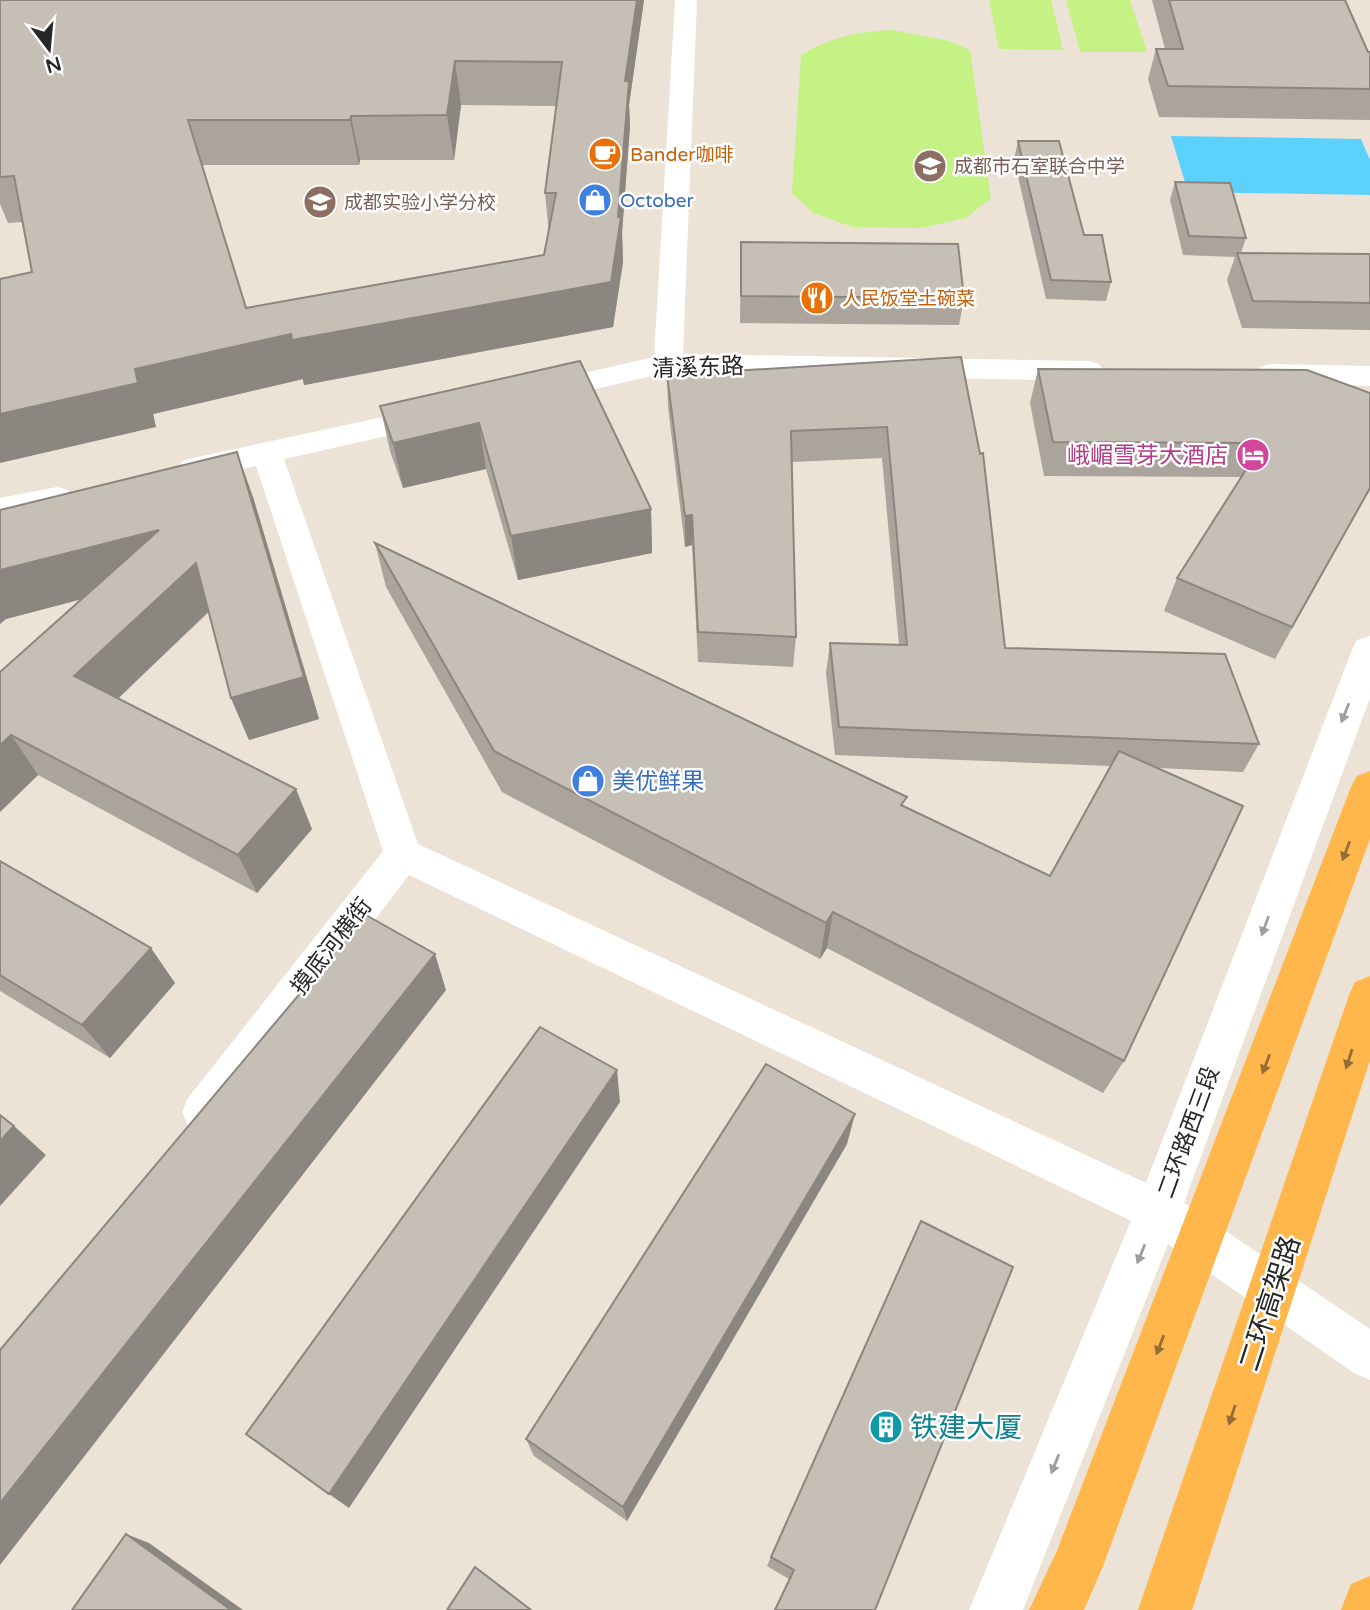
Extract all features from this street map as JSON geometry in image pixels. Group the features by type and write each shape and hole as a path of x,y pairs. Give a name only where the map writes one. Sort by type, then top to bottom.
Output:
{"highway":[{"path":"1066,1588 1370,787"},
{"name":"二环高架路","path":"1165,1610 1370,995"},
{"path":"1368,1610 1370,1603"}],"main road":[{"name":"二环路西三段","path":"996,1610 1158,1211 1370,650"}],"street":[{"path":"668,363 685,0"},
{"name":"清溪东路","path":"508,399 668,363 1122,371"},
{"path":"1246,374 1370,376"},
{"path":"160,476 468,408"},
{"path":"267,454 403,854 1158,1211 1370,1357"},
{"path":"0,509 80,493"},
{"name":"摸底河横街","path":"180,1141 403,854"}],"green space":[{"path":"989,0 1051,0 1063,50 999,49"},
{"path":"1066,0 1130,0 1147,52 1080,52"},
{"path":"893,30 949,41 970,50 991,198 966,218 920,228 853,227 813,213 792,193 801,55 824,43 846,36"}],"water":[{"path":"1171,136 1361,139 1370,160 1370,195 1188,192"}],"building":[{"path":"0,0 637,0 625,81 629,81 618,217 621,217 611,282 292,340 291,334 135,369 138,383 0,414 0,279 32,272 14,176 0,177","holes":["455,61 562,62 545,193 556,193 544,255 246,308 188,120 350,120 351,116 447,115"]},
{"path":"1169,0 1345,0 1370,52 1370,89 1168,86 1156,49 1183,49"},
{"path":"1018,141 1059,141 1084,235 1102,235 1111,282 1051,280"},
{"path":"1175,182 1230,183 1246,238 1189,236"},
{"path":"741,242 958,244 964,298 741,296"},
{"path":"1237,253 1370,254 1370,303 1253,301"},
{"path":"961,357 980,454 983,453 1005,648 1225,654 1259,744 839,727 830,643 907,645 887,427 791,431 796,637 698,632 692,515 685,516 667,375"},
{"path":"580,361 651,509 511,536 479,423 393,443 380,406"},
{"path":"1038,369 1307,370 1370,393 1370,488 1292,627 1177,578 1263,443 1053,442"},
{"path":"237,452 304,677 231,698 196,563 74,676 296,789 238,855 11,735 0,745 0,672 159,530 0,570 0,510"},
{"path":"375,543 907,797 901,805 1050,876 1119,751 1243,806 1124,1061 833,912 826,923 494,751"},
{"path":"0,861 151,948 82,1025 0,975"},
{"path":"366,915 435,954 0,1503 0,1350"},
{"path":"540,1027 617,1070 329,1494 246,1434"},
{"path":"766,1064 855,1114 623,1507 526,1439"},
{"path":"0,1115 14,1126 0,1141"},
{"name":"铁建大厦","path":"921,1221 1013,1267 875,1610 775,1610 794,1570 771,1557"},
{"path":"126,1534 231,1610 72,1610"},
{"path":"475,1567 531,1610 447,1610"}],"place":[{"name":"Bander咖啡","path":"605,154"},
{"name":"成都市石室联合中学","path":"930,166"},
{"name":"October","path":"595,200"},
{"name":"成都实验小学分校","path":"320,202"},
{"name":"人民饭堂土碗菜","path":"817,298"},
{"name":"峨嵋雪芽大酒店","path":"1253,455"},
{"name":"美优鲜果","path":"588,781"},
{"name":"铁建大厦","path":"886,1427"}]}
